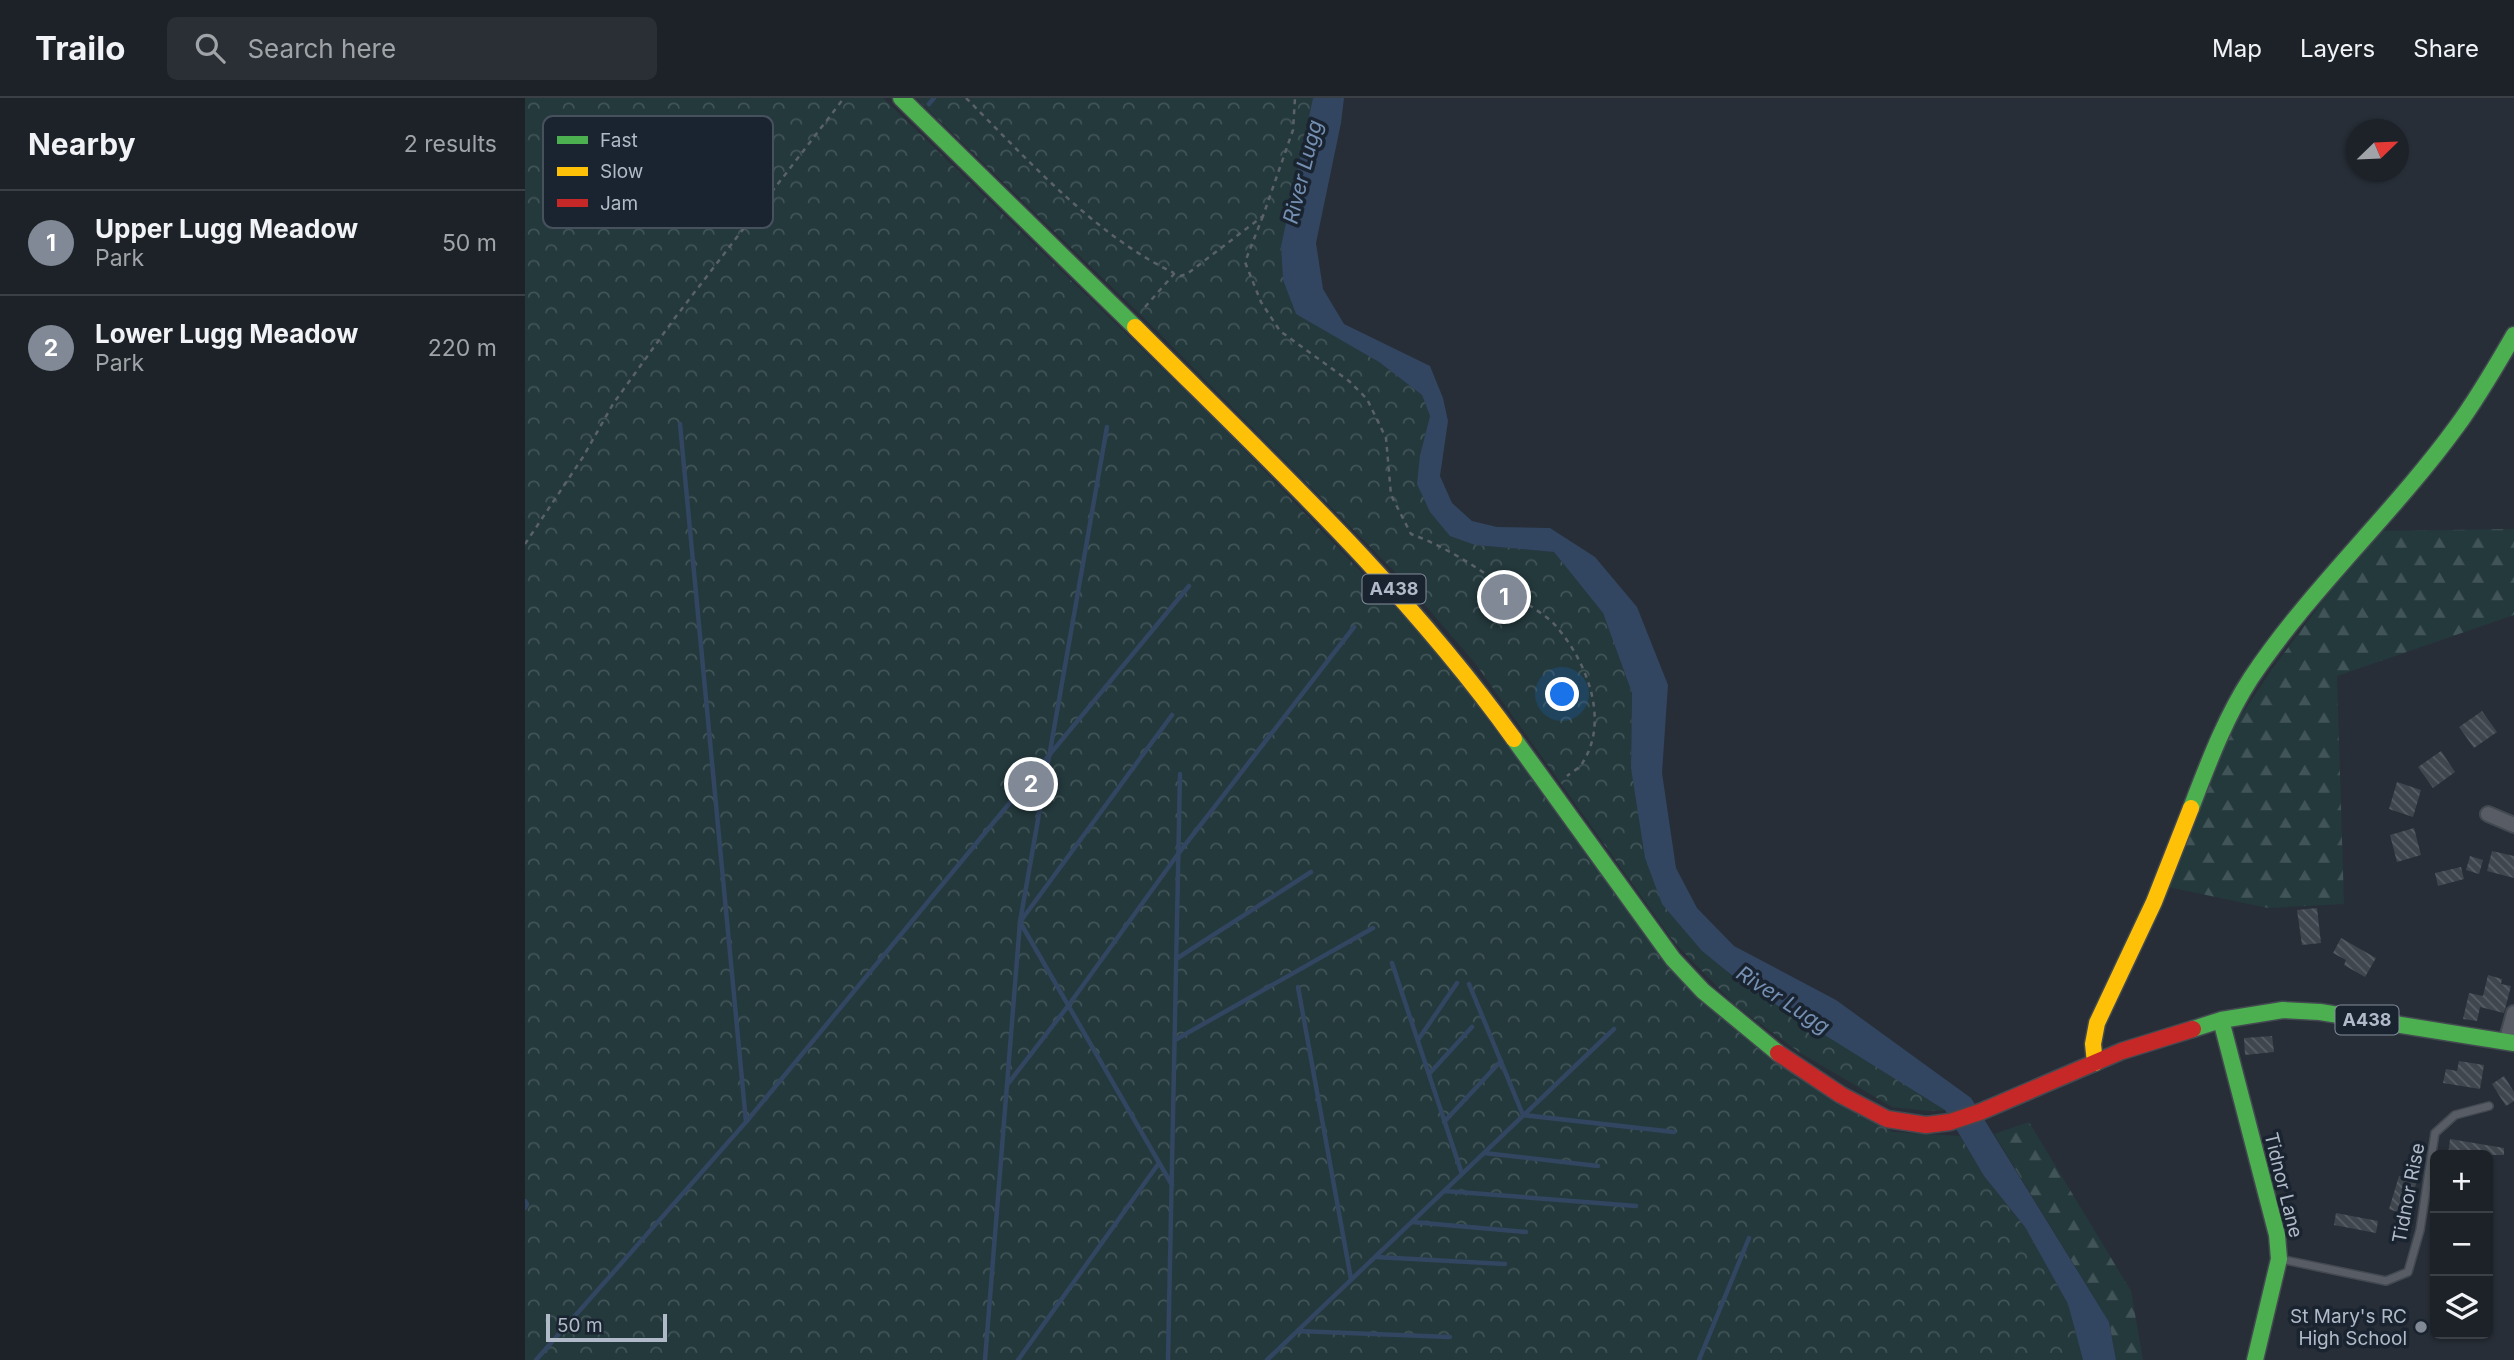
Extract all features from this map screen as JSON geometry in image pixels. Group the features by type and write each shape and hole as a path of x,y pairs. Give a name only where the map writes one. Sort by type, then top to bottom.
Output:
{"main road":[{"name":"A438","path":"901,98 1132,324 1355,548 1408,605 1483,697 1673,959 1703,992 1794,1065 1841,1095 1888,1119 1903,1123 1926,1125 1950,1122 1998,1105 2122,1051 2221,1020 2283,1010 2320,1012 2510,1043"},
{"path":"2095,1063 2093,1044 2097,1023 2161,885 2218,737 2251,679 2287,629 2344,559 2456,430 2482,394 2514,335"},
{"name":"Tidnor Lane","path":"2221,1020 2277,1235 2279,1259 2255,1360"}],"street":[{"path":"2488,814 2514,825"},
{"path":"2510,1043 2514,1013"}],"lane":[{"name":"Tidnor Rise","path":"2279,1259 2386,1281 2408,1272 2420,1230 2435,1133 2455,1115 2489,1106"}],"path":[{"path":"773,192 845,98"},
{"path":"966,98 1048,180 1098,223 1145,260 1174,274 1187,274 1263,216"},
{"path":"1295,98 1293,130 1245,262 1261,302 1280,331 1349,381 1367,399 1386,438 1391,495 1411,534 1432,542 1485,573 1554,624 1582,665 1595,707 1593,740 1582,764 1550,788"},
{"path":"525,544 583,457 613,404 674,319 746,228"},
{"path":"1132,324 1174,274"}],"green space":[{"path":"525,98 883,98 1220,425 1434,648 1665,958 1892,1132 1960,1136 1984,1176 2025,1227 2068,1304 2083,1360 525,1360"},
{"path":"916,98 1313,98 1281,246 1283,280 1296,313 1379,362 1422,395 1430,416 1420,455 1475,545 1554,552 1603,613 1632,693 1631,768 1662,904 1945,1110 1892,1107 1799,1052 1735,1005 1674,942 1475,663 1405,582 1143,317"},
{"path":"2514,529 2514,615 2337,676 2344,904 2268,908 2168,887 2230,732 2273,668 2343,574 2382,531"},
{"path":"2029,1122 2131,1291 2143,1360 2116,1360 2109,1322 1994,1134"}],"water":[{"name":"River Lugg","path":"1313,98 1344,98 1316,243 1323,289 1344,324 1430,366 1443,398 1448,421 1440,476 1452,503 1472,521 1497,527 1550,528 1595,557 1637,607 1668,685 1662,773 1676,868 1697,908 1734,946 1836,1000 1971,1098 2109,1322 2116,1360 2083,1360 2068,1304 2025,1227 1984,1176 1945,1110 1743,984 1702,951 1662,904 1645,858 1631,768 1632,693 1603,613 1554,552 1475,545 1450,536 1430,512 1417,484 1420,455 1430,416 1422,395 1379,362 1296,314 1283,280 1281,246"}],"building":[{"path":"2482,711 2497,732 2474,748 2459,727"},
{"path":"2441,751 2455,772 2433,788 2418,767"},
{"path":"2397,782 2421,790 2413,817 2389,809"},
{"path":"2414,828 2421,855 2397,862 2390,835"},
{"path":"2492,851 2514,856 2514,878 2487,871"},
{"path":"2470,856 2483,860 2479,874 2466,870"},
{"path":"2461,867 2464,879 2438,886 2435,873"},
{"path":"2317,908 2321,943 2302,945 2297,910"},
{"path":"2341,938 2376,958 2365,977 2344,965 2346,960 2333,953"},
{"path":"2488,975 2502,979 2501,984 2511,986 2504,1013 2480,1007 2477,1021 2463,1019 2469,993 2483,996"},
{"path":"2272,1036 2274,1052 2245,1055 2244,1038"},
{"path":"2459,1061 2484,1065 2480,1089 2443,1083 2446,1069 2457,1071"},
{"path":"2504,1076 2514,1092 2514,1101 2506,1106 2492,1084"},
{"path":"2450,1139 2504,1148 2504,1155 2493,1155 2493,1150 2449,1150"},
{"path":"2399,1176 2417,1181 2406,1215 2389,1209"},
{"path":"2336,1213 2378,1221 2376,1233 2334,1225"}],"waterway":[{"path":"929,104 934,98"},
{"path":"680,424 746,1122"},
{"path":"1107,427 1020,922 1172,1185"},
{"path":"536,1360 746,1122 1189,586"},
{"path":"1068,1006 1178,854 1354,627"},
{"path":"985,1360 1020,922 1172,715"},
{"path":"1168,1360 1180,774"},
{"path":"1176,959 1311,872"},
{"path":"1175,1040 1373,928"},
{"path":"1392,963 1462,1174"},
{"path":"1418,1040 1457,983"},
{"path":"1469,984 1523,1115 1674,1132"},
{"path":"1298,987 1351,1279"},
{"path":"1007,1085 1068,1006"},
{"path":"1429,1074 1472,1027"},
{"path":"1267,1360 1614,1029"},
{"path":"1444,1122 1501,1061"},
{"path":"1484,1153 1598,1166"},
{"path":"1018,1360 1159,1163"},
{"path":"1445,1191 1636,1206"},
{"path":"525,1201 525,1208"},
{"path":"1412,1222 1526,1232"},
{"path":"1699,1360 1749,1238"},
{"path":"1376,1257 1505,1264"},
{"path":"1297,1331 1450,1337"}],"traffic: fast":[{"path":"901,98 1135,327"},
{"path":"2191,808 2225,725 2251,678 2326,581 2406,490 2457,426 2514,335"},
{"path":"1514,739 1673,959 1703,991 1778,1053"},
{"path":"2193,1029 2221,1020 2283,1010 2320,1012 2514,1043"},
{"path":"2221,1020 2277,1235 2279,1259 2255,1360"}],"traffic: slow":[{"path":"1135,327 1284,475 1381,577 1472,683 1514,739"},
{"path":"2095,1063 2093,1044 2097,1023 2154,902 2191,808"}],"traffic: jam":[{"path":"1778,1053 1841,1095 1887,1119 1926,1125 1950,1122 1980,1112 2122,1051 2193,1029"}],"place":[{"name":"Upper Lugg Meadow","path":"1504,597"},
{"name":"Lower Lugg Meadow","path":"1031,784"},
{"name":"St Mary's RC High School","path":"2421,1327"}]}
